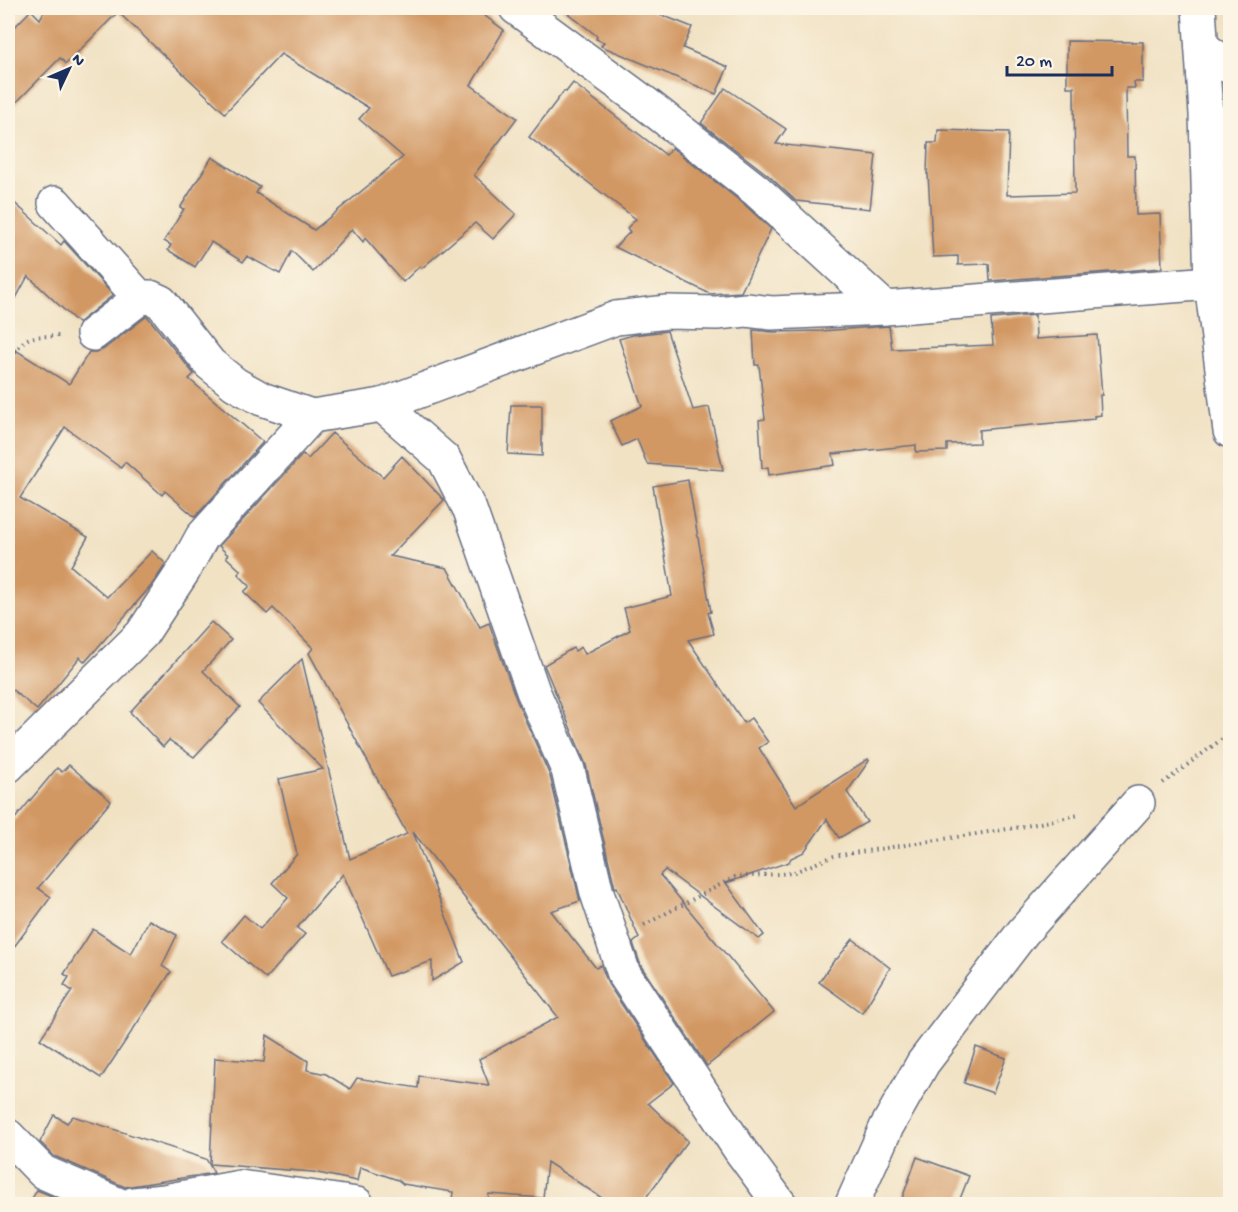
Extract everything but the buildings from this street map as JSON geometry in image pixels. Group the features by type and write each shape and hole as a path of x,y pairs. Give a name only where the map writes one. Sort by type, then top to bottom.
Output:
{"street":[{"path":"516,8 645,103 756,190 885,308"},
{"path":"1199,8 1202,48 1219,129 1211,283 1230,431"},
{"path":"1202,48 1230,67"},
{"path":"55,203 140,298"},
{"path":"93,334 140,298 150,297 161,302 210,364 236,384 262,399 312,417 382,405 616,318 667,312 717,313 746,310 772,313 885,308 1211,283"},
{"path":"382,405 444,459 470,510 533,692 568,770 597,893 624,974 740,1150 780,1204"},
{"path":"8,766 141,634 184,570 202,537 312,417"},
{"path":"852,1204 886,1128 923,1063 1023,932 1138,803"},
{"path":"8,1136 43,1172 117,1204"},
{"path":"133,1204 164,1201 240,1187 357,1204"}],"path":[{"path":"8,362 23,340 32,336 93,334"},
{"path":"1138,803 1230,733"},
{"path":"614,946 639,928 735,877 792,873 834,856 1021,827 1079,815"}]}
